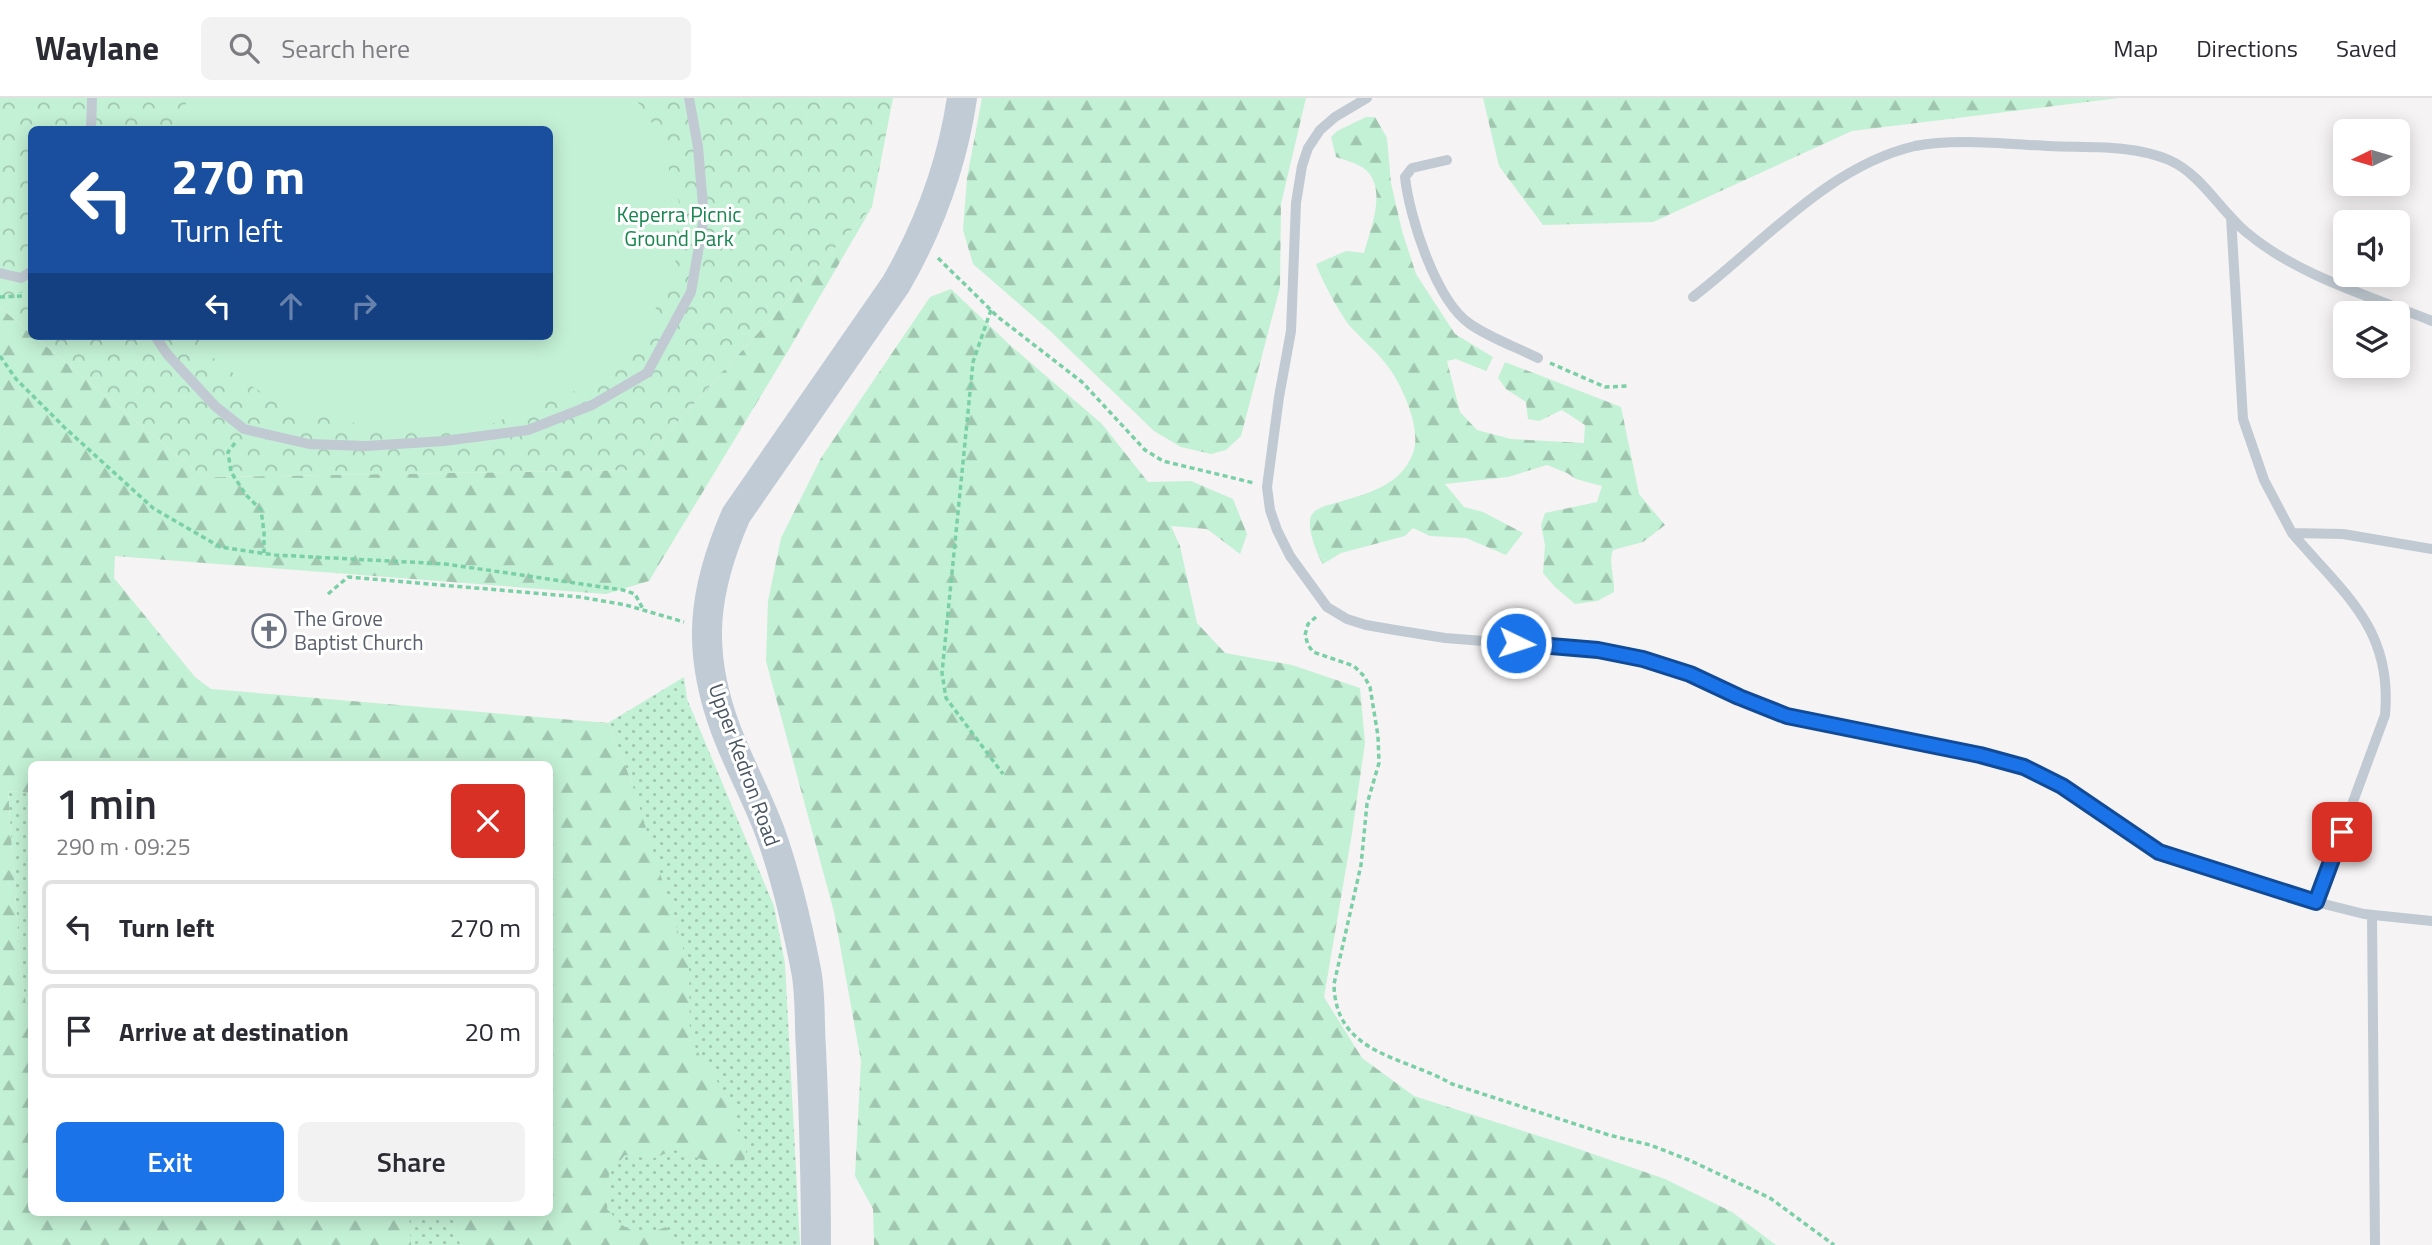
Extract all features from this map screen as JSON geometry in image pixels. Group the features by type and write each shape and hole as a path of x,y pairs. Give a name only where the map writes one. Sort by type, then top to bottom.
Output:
{"main road":[{"name":"Upper Kedron Road","path":"816,1245 807,974 787,884 770,832 726,730 711,682 707,642 709,595 723,544 736,515 896,284 918,245 948,169 962,98"}],"lane":[{"path":"92,98 92,126"},
{"path":"158,340 167,354 215,406 244,429 309,444 366,446 444,442 528,430 592,405 647,373 691,292 704,217 698,147 689,98"},
{"path":"1367,98 1335,117 1321,130 1308,148 1302,166 1296,203 1291,331 1267,487 1270,510 1277,530 1305,578 1327,607 1347,619 1395,631 1445,638 1598,650 1643,659 1690,674 1787,716 1980,755 2024,767 2062,786 2159,852 2316,902 2372,915 2432,921"},
{"path":"1693,297 1730,269 1784,217 1833,184 1883,156 1917,146 1975,142 2133,150 2168,160 2191,173 2246,232 2283,257 2324,279 2432,321"},
{"path":"1447,160 1412,168 1405,177 1433,274 1458,314 1470,324 1538,358"},
{"path":"2231,217 2243,419 2264,480 2292,533 2350,597 2367,621 2384,667 2387,692 2385,715 2316,902"},
{"path":"0,272 21,278 28,274"},
{"path":"2292,533 2343,534 2432,549"},
{"path":"2372,915 2375,1245"}],"path":[{"path":"918,245 936,257 991,310 1082,382 1144,450 1163,461 1267,487"},
{"path":"991,310 973,362 942,673 946,698 1003,774"},
{"path":"0,356 16,380 44,408 153,508 220,547 264,554 446,564 596,586 635,594 643,611"},
{"path":"1538,358 1605,387 1628,386"},
{"path":"244,429 228,452 230,472 246,495 261,510 264,554"},
{"path":"328,594 348,577 580,597 685,622"},
{"path":"1327,607 1308,624 1305,635 1308,645 1313,652 1354,666 1364,676 1370,687 1378,736 1379,763 1367,804 1361,865 1334,984 1335,1002 1353,1033 1385,1057 1431,1071 1452,1084 1609,1135 1650,1145 1689,1160 1770,1198 1834,1245"}],"green space":[{"name":"Keperra Picnic Ground Park","path":"0,98 893,98 872,207 634,470 203,477 39,340 553,340 553,126 28,126 28,331 0,307"},
{"path":"189,98 635,98 657,130 679,202 675,270 642,336 593,384 486,426 362,425 276,401 208,354 199,340 553,340 553,126 173,126"},
{"path":"982,98 1306,98 1281,204 1280,287 1241,436 1226,450 1211,454 1181,447 1154,431 1049,330 973,264 963,230 967,178"},
{"path":"1483,98 2119,98 1852,131 1653,222 1543,225 1499,166"},
{"path":"1366,117 1375,117 1387,138 1391,183 1402,231 1416,274 1455,334 1493,357 1486,371 1456,359 1447,361 1460,412 1477,430 1511,439 1584,443 1585,425 1562,410 1539,421 1528,419 1526,402 1506,389 1498,378 1505,362 1621,407 1639,494 1665,525 1643,542 1613,550 1611,560 1614,592 1597,601 1575,604 1543,573 1545,545 1541,525 1545,513 1597,502 1602,486 1576,479 1547,465 1508,477 1445,484 1464,507 1483,512 1523,533 1506,555 1466,538 1430,536 1413,528 1405,536 1341,553 1323,564 1321,560 1311,532 1312,514 1323,507 1370,492 1391,481 1407,464 1415,444 1410,409 1400,386 1385,362 1345,319 1316,264 1346,251 1364,253 1373,222 1376,189 1367,171 1336,157 1331,137 1337,131"},
{"path":"872,207 649,581 606,594 115,556 114,578 195,677 211,689 608,723 632,783 689,967 690,1036 702,1060 734,1105 733,1125 748,1142 744,1162 704,1160 674,1150 652,1159 625,1155 609,1174 607,1209 622,1225 642,1236 666,1227 676,1245 461,1245 459,1242 455,1216 553,1216 553,761 28,761 28,793 8,791 20,965 28,1016 28,1216 409,1216 411,1245 0,1245 0,307 28,331 28,340 39,340 203,477 634,470"},
{"path":"951,289 1011,346 1102,424 1148,482 1191,481 1233,499 1247,534 1240,554 1207,529 1171,526 1180,546 1197,623 1225,653 1292,665 1360,688 1365,743 1324,997 1362,1058 1414,1096 1665,1179 1732,1212 1776,1245 874,1245 873,1209 855,1176 861,1061 834,912 766,661 768,601 781,538 821,458 930,297"},
{"path":"684,677 687,699 774,906 785,964 800,1245 63,1245 62,1216 553,1216 553,1197 632,783 608,723"},
{"path":"8,791 28,793 28,1016 20,965"}],"place":[{"name":"The Grove Baptist Church","path":"269,631"}],"route":[{"path":"1516,643 1598,650 1643,659 1690,674 1787,716 1980,755 2024,767 2062,786 2159,852 2316,902 2342,832"}]}
